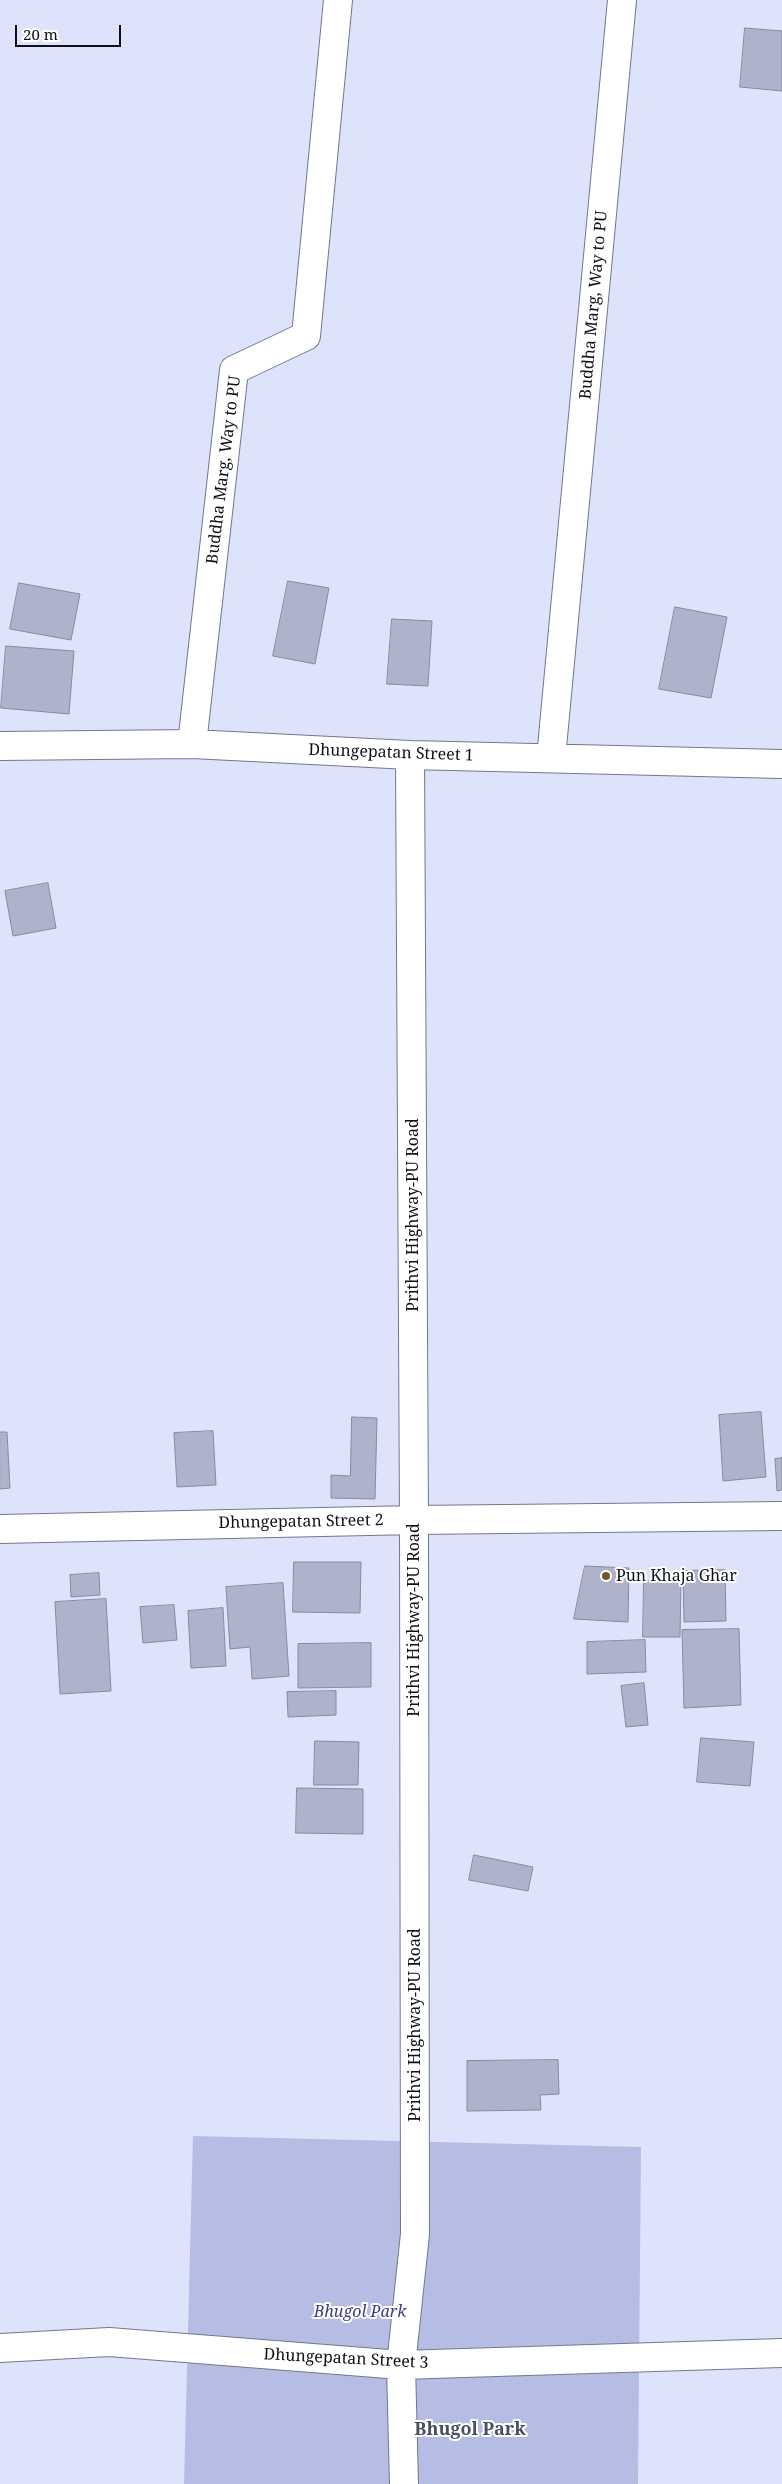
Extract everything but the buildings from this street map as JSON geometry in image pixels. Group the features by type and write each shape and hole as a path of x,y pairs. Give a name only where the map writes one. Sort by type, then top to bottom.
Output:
{"street":[{"name":"Buddha Marg, Way to PU","path":"192,744 234,370 306,336 338,0"},
{"name":"Buddha Marg, Way to PU","path":"551,758 622,0"},
{"name":"Dhungepatan Street 1","path":"0,746 192,744 410,755 782,764"},
{"name":"Prithvi Highway-PU Road","path":"404,2484 401,2365 415,2234 410,755"},
{"name":"Dhungepatan Street 2","path":"0,1529 414,1520 782,1516"},
{"name":"Dhungepatan Street 3","path":"0,2348 109,2342 401,2365 782,2353"}],"green space":[{"name":"Bhugol Park","path":"193,2136 641,2147 638,2484 184,2484"}],"place":[{"name":"Pun Khaja Ghar","path":"606,1576"}],"district":[{"name":"Bhugol Park","path":"470,2430"}]}
